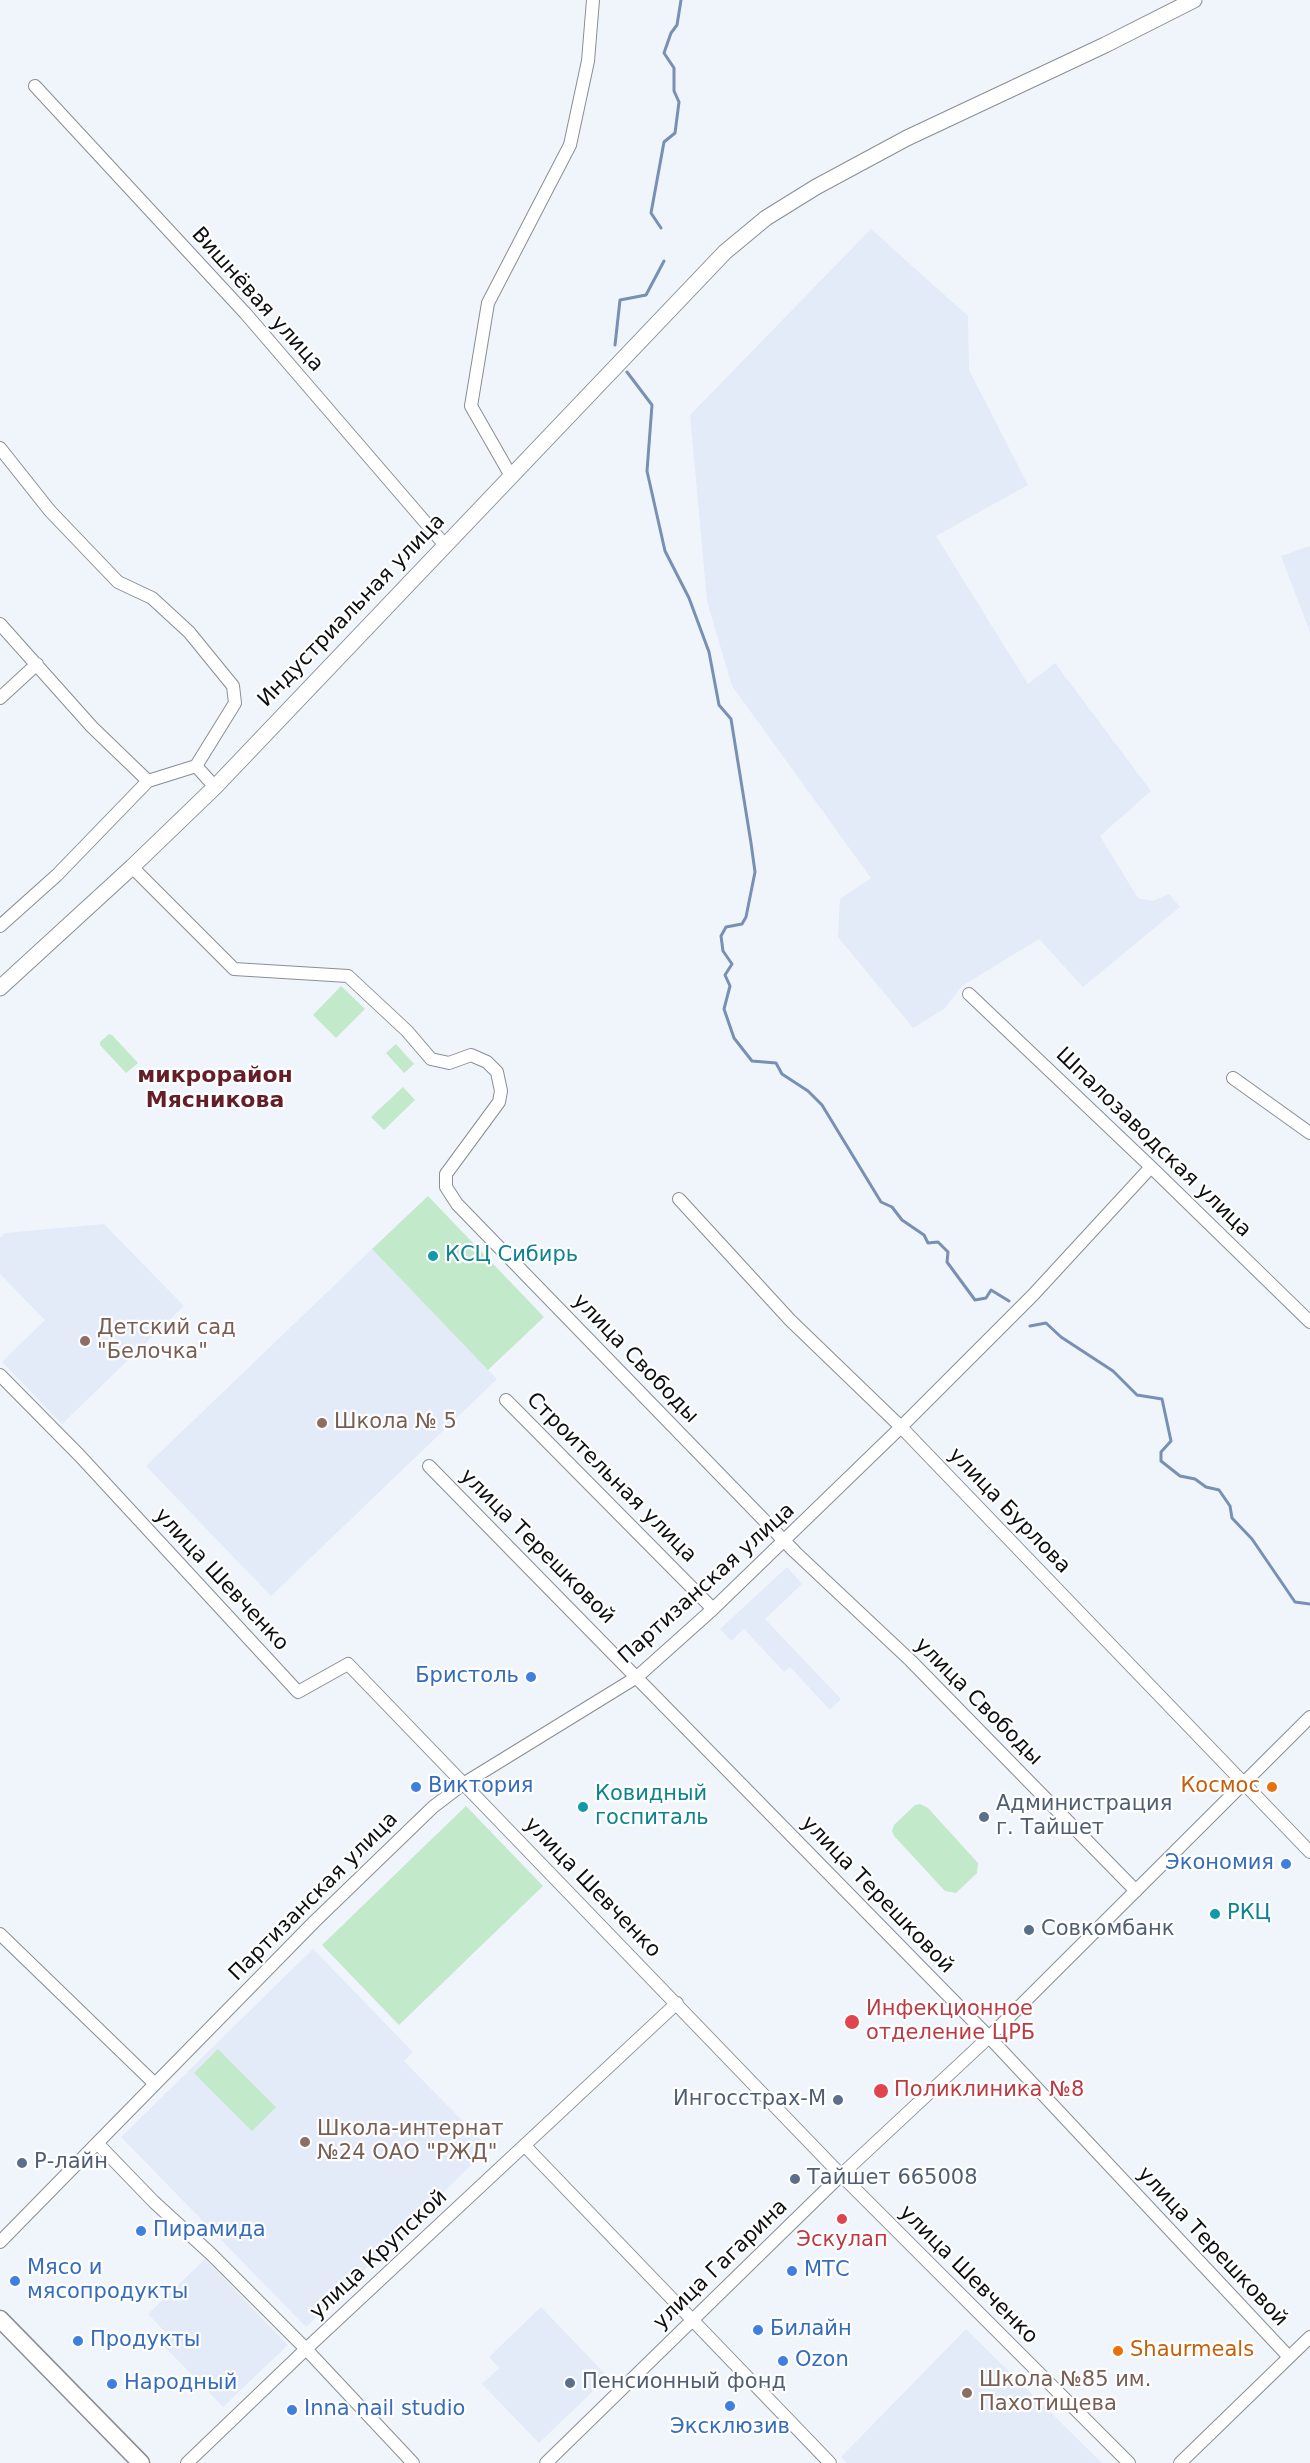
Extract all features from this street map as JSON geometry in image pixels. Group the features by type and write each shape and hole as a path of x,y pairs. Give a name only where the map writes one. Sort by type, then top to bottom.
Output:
{"main road":[{"path":"0,2319 141,2463"}],"street":[{"path":"511,476 471,406 488,303 570,145 588,61 593,0"},
{"name":"Индустриальная улица","path":"0,988 132,867 214,787 725,252 766,218 816,187 907,138 1105,45 1194,0"},
{"name":"Вишнёвая улица","path":"35,86 246,314 444,544"},
{"path":"0,448 51,511 118,582 152,598 189,632 233,686 235,703 196,766 148,781 57,874 0,926"},
{"path":"0,624 92,727 148,781"},
{"path":"0,698 37,664"},
{"path":"196,766 214,787"},
{"name":"улица Свободы","path":"132,867 234,969 348,976 407,1031 431,1059 449,1064 471,1055 487,1062 497,1072 501,1091 499,1102 446,1174 446,1187 457,1204 785,1541 911,1661 1136,1891"},
{"name":"Шпалозаводская улица","path":"969,994 1310,1322"},
{"path":"1233,1078 1310,1133"},
{"name":"Партизанская улица","path":"0,2242 314,1922 433,1808 463,1784 637,1677 713,1609 902,1427 1033,1295 1151,1167"},
{"name":"улица Бурлова","path":"679,1199 790,1320 902,1427 1310,1852"},
{"name":"улица Шевченко","path":"0,1375 80,1456 298,1692 348,1664 678,2003 841,2175 1129,2463"},
{"name":"Строительная улица","path":"506,1400 713,1609"},
{"name":"улица Терешковой","path":"429,1466 988,2037 1289,2357"},
{"name":"улица Гагарина","path":"546,2463 841,2175 988,2037 1310,1718"},
{"path":"0,1934 155,2084"},
{"name":"улица Крупской","path":"187,2463 306,2349 678,2003"},
{"path":"98,2144 154,2202 211,2254 306,2349 413,2463"},
{"path":"525,2146 830,2463"},
{"path":"1182,2462 1310,2337"}],"shaded area":[{"path":"871,229 968,316 969,370 1028,485 936,536 1028,684 1055,663 1151,791 1100,836 1138,898 1153,901 1169,894 1180,907 1083,987 1039,939 962,986 944,1009 913,1028 838,937 840,899 871,878 732,686 707,601 690,415"},
{"path":"1310,546 1310,632 1281,556"},
{"name":"Детский сад \"Белочка\"","path":"104,1224 184,1306 62,1424 2,1362 45,1320 0,1274 0,1238 5,1233"},
{"name":"Школа № 5","path":"372,1249 497,1379 271,1596 146,1466"},
{"path":"787,1567 802,1584 765,1619 841,1699 830,1710 790,1667 784,1672 744,1629 731,1641 720,1629"},
{"name":"Школа-интернат №24 ОАО \"РЖД\"","path":"313,1949 413,2052 404,2061 489,2148 306,2327 121,2137"},
{"path":"205,2259 288,2345 223,2407 162,2344 170,2337 148,2314"},
{"path":"541,2307 608,2377 539,2443 482,2384 499,2368 489,2357"},
{"name":"Школа №85 им. Пахотищева","path":"966,2329 1102,2463 847,2463 841,2457"}],"green space":[{"path":"341,986 365,1009 336,1038 313,1015"},
{"path":"109,1034 138,1063 126,1073 100,1045 100,1042"},
{"path":"396,1044 414,1064 404,1073 386,1053"},
{"path":"403,1087 415,1100 384,1130 371,1117"},
{"path":"428,1196 544,1317 488,1370 372,1249"},
{"path":"920,1804 928,1808 978,1863 977,1873 956,1893 945,1891 894,1836 892,1831 894,1825 915,1805"},
{"path":"466,1806 543,1886 399,2025 322,1945"},
{"path":"218,2049 276,2107 252,2131 194,2073"}],"waterway":[{"path":"661,228 651,213 664,142 675,133 679,102 674,91 674,68 664,53 671,33 677,25 681,0"},
{"path":"615,345 620,300 646,295 664,261"},
{"path":"627,372 652,405 647,471 665,551 689,598 709,652 719,705 731,719 751,843 755,872 746,917 742,924 726,927 721,936 723,951 732,964 725,975 730,986 724,1009 734,1038 752,1061 776,1063 782,1074 808,1091 822,1105 881,1202 892,1207 902,1220 924,1235 928,1243 938,1242 948,1252 947,1262 975,1300 986,1298 991,1290 1009,1301"},
{"path":"1030,1326 1046,1323 1061,1337 1113,1371 1137,1395 1162,1399 1171,1441 1161,1452 1161,1461 1180,1476 1195,1479 1206,1487 1219,1490 1230,1506 1232,1518 1252,1539 1295,1602 1310,1604"}],"place":[{"name":"КСЦ Сибирь","path":"433,1256"},
{"name":"Детский сад \"Белочка\"","path":"85,1341"},
{"name":"Школа № 5","path":"322,1423"},
{"name":"Бристоль","path":"531,1677"},
{"name":"Виктория","path":"416,1787"},
{"name":"Космос","path":"1272,1787"},
{"name":"Ковидный госпиталь","path":"583,1807"},
{"name":"Администрация г. Тайшет","path":"984,1817"},
{"name":"Экономия","path":"1286,1864"},
{"name":"РКЦ","path":"1215,1914"},
{"name":"Совкомбанк","path":"1029,1930"},
{"name":"Инфекционное отделение ЦРБ","path":"852,2022"},
{"name":"Поликлиника №8","path":"881,2091"},
{"name":"Ингосстрах-М","path":"838,2100"},
{"name":"Школа-интернат №24 ОАО \"РЖД\"","path":"305,2142"},
{"name":"Р-лайн","path":"22,2163"},
{"name":"Тайшет 665008","path":"795,2179"},
{"name":"Эскулап","path":"842,2219"},
{"name":"Пирамида","path":"141,2231"},
{"name":"МТС","path":"792,2271"},
{"name":"Мясо и мясопродукты","path":"15,2281"},
{"name":"Билайн","path":"758,2330"},
{"name":"Продукты","path":"78,2341"},
{"name":"Shaurmeals","path":"1118,2351"},
{"name":"Ozon","path":"783,2361"},
{"name":"Пенсионный фонд","path":"570,2383"},
{"name":"Народный","path":"112,2384"},
{"name":"Школа №85 им. Пахотищева","path":"967,2393"},
{"name":"Эксклюзив","path":"730,2406"},
{"name":"Inna nail studio","path":"292,2410"}],"district":[{"name":"микрорайон Мясникова","path":"215,1088"}]}
